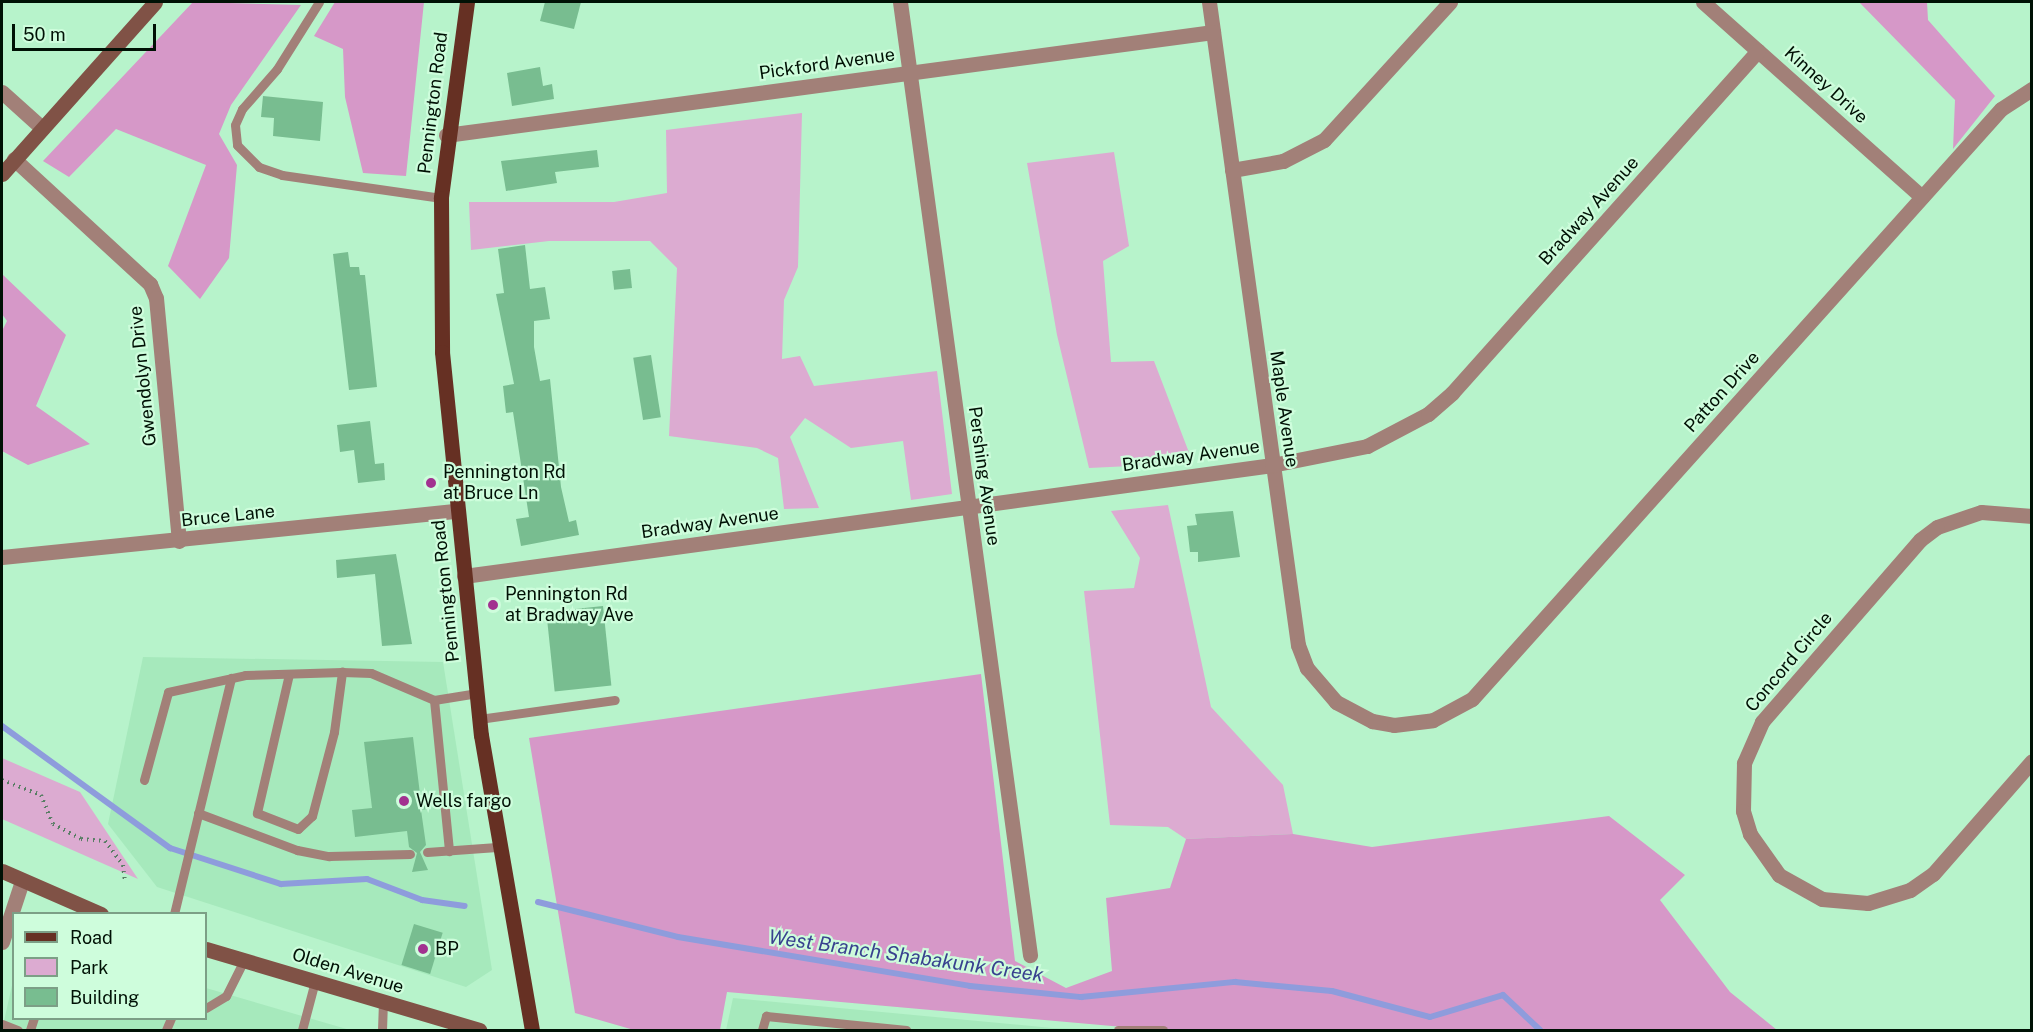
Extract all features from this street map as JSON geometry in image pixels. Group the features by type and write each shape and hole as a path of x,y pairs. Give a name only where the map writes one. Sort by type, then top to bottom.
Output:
{"main road":[{"path":"2,174 155,2"},
{"name":"Pennington Road","path":"467,2 446,135 441,198 442,352 479,719 497,848 532,1030"},
{"path":"2,871 96,912"},
{"name":"Olden Avenue","path":"207,949 479,1030"}],"street":[{"name":"Pershing Avenue","path":"900,2 1030,955"},
{"name":"Maple Avenue","path":"1209,2 1298,645 1307,668 1336,702 1372,721 1413,724 1439,718"},
{"path":"1232,170 1283,160 1324,140 1450,2"},
{"name":"Kinney Drive","path":"1703,2 1922,197"},
{"name":"Pickford Avenue","path":"446,135 1213,32"},
{"name":"Bradway Avenue","path":"464,576 1272,465 1367,446 1397,433 1444,400 1758,51"},
{"name":"Patton Drive","path":"1439,718 1484,687 2001,109 2031,89"},
{"path":"2,92 42,128"},
{"name":"Gwendolyn Drive","path":"14,159 150,284 156,298 179,541"},
{"name":"Bruce Lane","path":"2,557 179,541 458,511"},
{"name":"Concord Circle","path":"2031,516 1981,512 1959,517 1920,540 1762,722 1744,763 1743,811 1750,834 1779,874 1822,899 1868,903 1910,890 1933,874 2031,762"},
{"path":"2,942 22,881"}],"lane":[{"path":"319,2 277,69 242,109 236,125 237,145 259,167 282,176 441,198"},
{"path":"289,674 257,813 298,829 312,816 334,732 342,672"},
{"path":"144,780 168,692 231,678 371,672 434,700 477,693"},
{"path":"174,912 231,678"},
{"path":"434,700 449,851"},
{"path":"479,719 615,700"},
{"path":"198,813 297,850 329,856 410,854"},
{"path":"426,852 497,848"},
{"path":"207,1007 226,996 244,960"},
{"path":"302,1030 315,981"},
{"path":"382,1030 383,1002"},
{"path":"762,1030 766,1016 906,1030"},
{"path":"2,1024 18,1030"},
{"path":"1118,1030 1163,1030"}],"path":[{"path":"2,780 41,795 53,824 81,838 105,841 123,865 125,882"}],"shaded area":[{"path":"193,2 301,5 231,105 219,134 237,165 229,258 200,299 168,266 206,165 116,129 69,177 43,161"},
{"path":"335,2 424,2 406,176 363,173 345,97 343,49 314,36"},
{"path":"1859,2 1927,2 1928,20 1995,96 1953,149 1955,100"},
{"path":"2,274 66,335 36,406 90,444 28,465 2,451 2,331 7,321 2,314"},
{"path":"143,657 443,662 492,970 466,987 157,887 108,824"},
{"path":"981,674 1015,961 1066,988 1112,971 1106,898 1170,888 1186,839 1293,834 1372,847 1609,816 1685,875 1660,900 1730,992 1777,1030 1157,1030 727,992 720,1030 634,1030 575,1013 529,738"},
{"path":"12,985 12,1020 207,1020 207,988 350,1030 2,1030"},
{"path":"733,998 1052,1028 1124,1030 726,1030"}],"green space":[{"path":"802,113 798,267 784,300 782,359 800,356 814,386 937,371 952,494 911,500 903,441 851,448 805,418 790,437 819,508 784,509 778,458 757,448 669,436 677,268 650,241 549,241 471,250 469,202 614,202 667,193 666,130"},
{"path":"1114,152 1129,246 1103,261 1111,362 1154,361 1193,463 1089,468 1057,335 1027,163"},
{"path":"1168,505 1211,707 1283,785 1293,834 1186,839 1168,827 1110,825 1084,591 1134,588 1140,558 1111,511"},
{"path":"2,758 80,792 138,879 2,819"}],"building":[{"path":"545,2 581,2 574,29 540,21"},
{"path":"540,67 543,86 552,84 554,99 512,106 507,73"},
{"path":"263,96 323,102 320,141 273,136 274,118 261,117"},
{"path":"597,150 599,167 555,172 557,183 506,191 501,161"},
{"path":"525,245 530,289 545,287 550,319 534,321 534,347 540,381 550,379 561,487 569,522 576,520 579,535 521,546 516,519 529,517 513,412 506,413 503,386 514,384 496,294 504,293 498,249"},
{"path":"348,252 350,267 359,267 360,275 365,275 377,387 349,390 333,254"},
{"path":"630,269 632,288 614,290 612,271"},
{"path":"651,355 661,417 643,420 633,358"},
{"path":"370,421 375,464 384,463 385,480 358,483 354,450 340,452 337,425"},
{"path":"1233,511 1240,557 1198,562 1198,552 1190,552 1187,526 1197,525 1195,514"},
{"path":"396,554 412,644 382,646 375,574 337,578 336,560"},
{"path":"603,606 611,686 555,692 546,612"},
{"name":"Wells fargo","path":"413,737 420,794 426,793 428,809 421,810 426,845 420,852 428,870 412,872 417,853 409,847 407,831 355,837 352,810 372,808 364,742"},
{"name":"BP","path":"414,924 443,933 430,974 401,965"}],"waterway":[{"name":"West Branch Shabakunk Creek","path":"2,726 170,848 281,884 367,879 422,900 465,906"},
{"name":"West Branch Shabakunk Creek","path":"538,902 678,937 970,986 1081,997 1235,982 1332,991 1430,1017 1503,995 1540,1030"}],"place":[{"name":"Pennington Rd at Bruce Ln","path":"431,483"},
{"name":"Pennington Rd at Bradway Ave","path":"493,605"},
{"name":"Wells fargo","path":"404,801"},
{"name":"BP","path":"423,949"}]}
